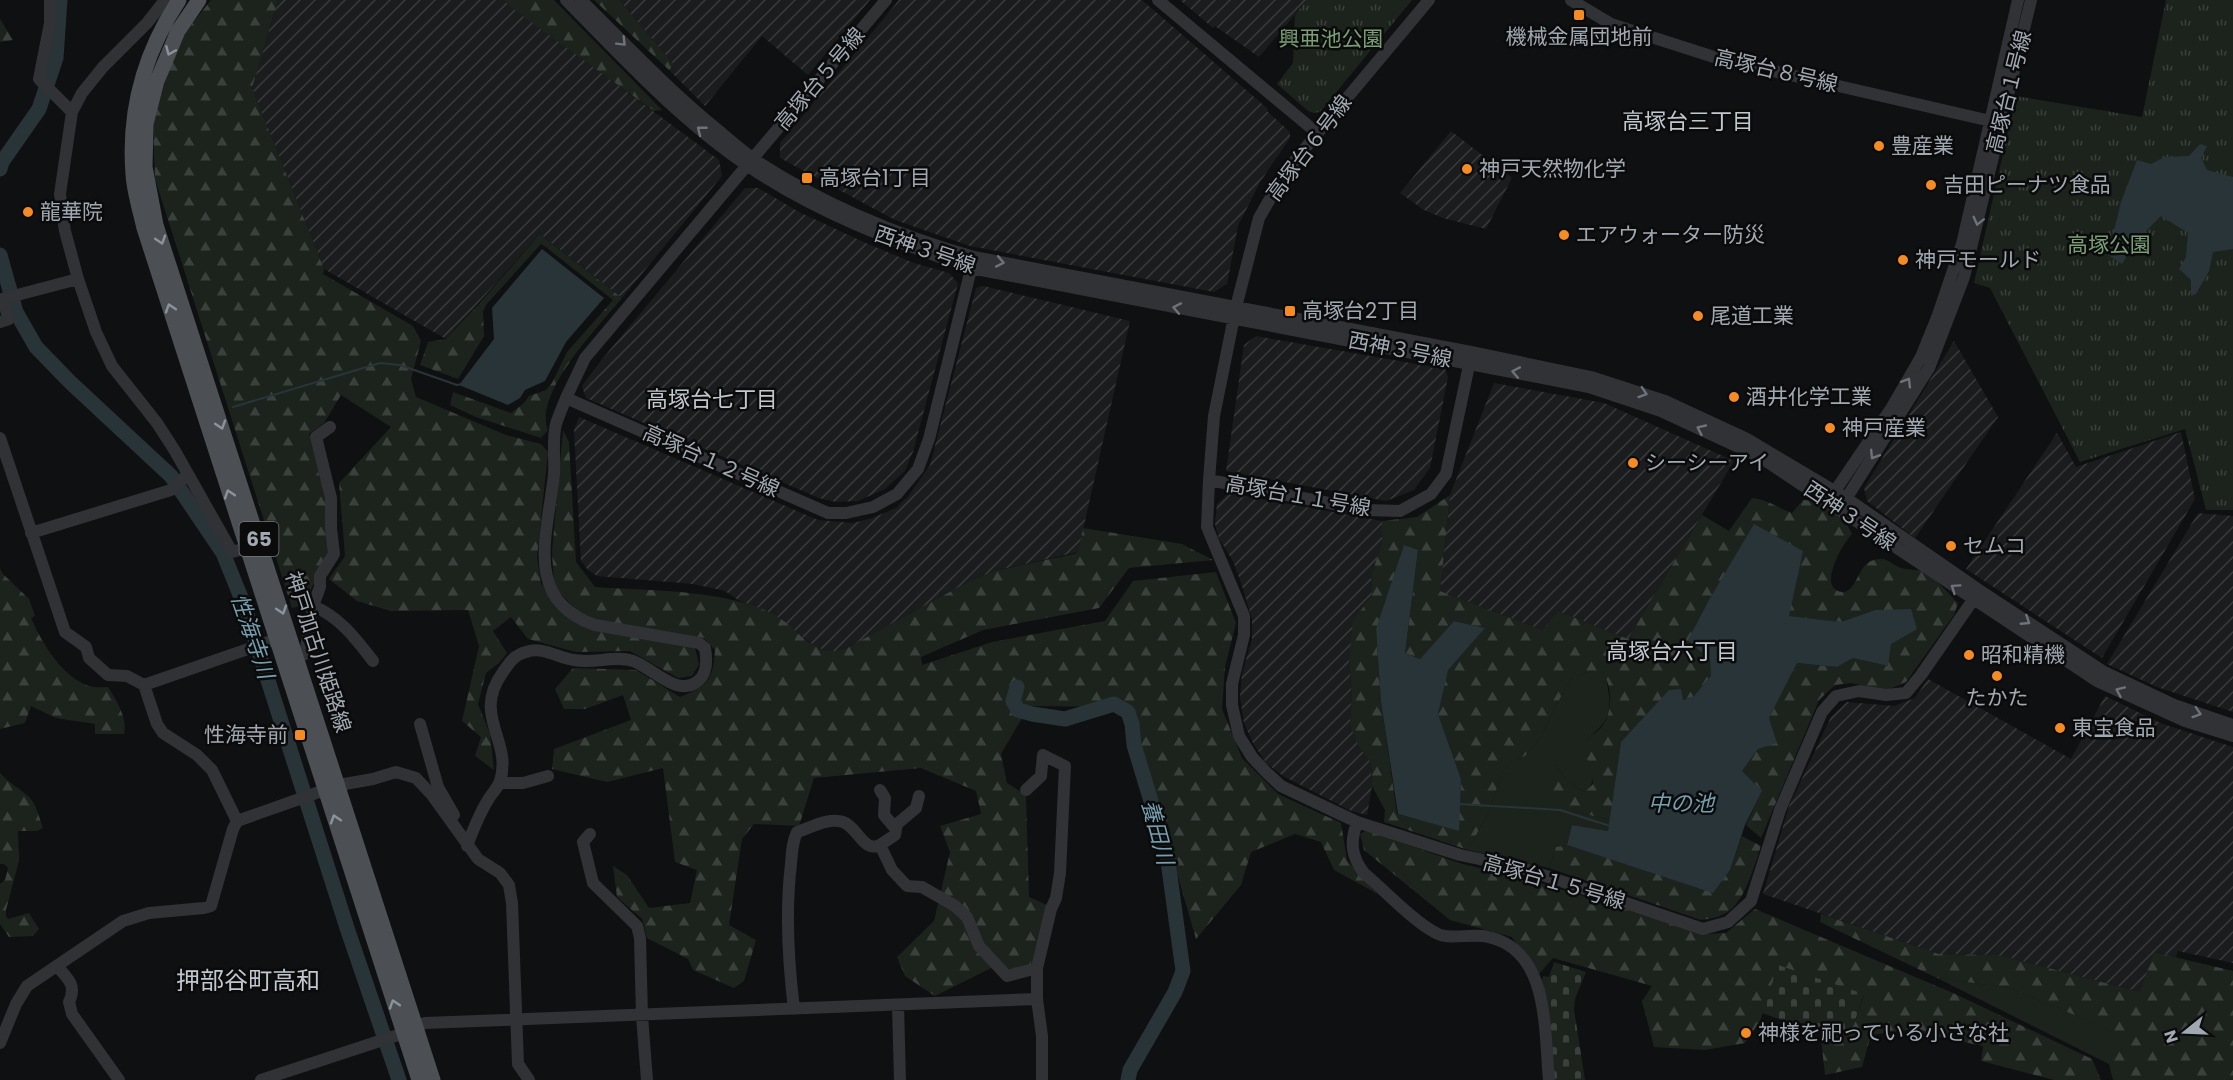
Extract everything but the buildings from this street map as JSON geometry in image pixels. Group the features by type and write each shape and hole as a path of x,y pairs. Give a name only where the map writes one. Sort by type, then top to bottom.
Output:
{"main road":[{"name":"神戸加古川姫路線","path":"179,0 159,34 141,77 131,128 133,176 144,228 274,640 328,789 419,1080"},
{"name":"神戸加古川姫路線","path":"199,0 178,31 157,81 146,124 145,167 156,225 297,657 328,789"},
{"name":"神戸加古川姫路線","path":"405,1031 433,1080"}],"street":[{"path":"50,0 50,23 39,79 55,98 72,112"},
{"path":"165,0 147,23 103,67 82,93 72,112 60,194 65,231 96,332 112,366 157,423 185,476 232,552 246,548"},
{"name":"西神３号線","path":"566,0 633,69 688,120 751,163 879,225 972,263 1471,358 1589,387 1661,411 1760,456 1832,496 1973,600 2097,681 2185,721 2233,736"},
{"name":"西神３号線","path":"581,0 751,163"},
{"name":"高塚台５号線","path":"751,163 886,0"},
{"path":"1158,0 1317,133"},
{"name":"高塚台６号線","path":"1235,313 1259,218 1282,178 1429,0"},
{"name":"高塚台８号線","path":"1571,0 1611,24 1717,58 1996,122"},
{"name":"高塚台１号線","path":"1843,504 1929,368 1964,278 2018,0"},
{"name":"高塚台１号線","path":"1832,496 1892,407 1922,357 1962,244 2031,0"},
{"path":"463,840 500,783 503,764 490,714 490,698 496,682 515,656 538,649 573,660 591,662 622,659 633,661 679,687 692,686 701,679 708,662 705,648 699,643 595,625 581,620 564,607 550,590 544,571 543,553 554,473 556,425 585,358 751,163"},
{"name":"高塚台１２号線","path":"567,398 828,513 846,513 873,507 897,494 918,469 929,439 972,263"},
{"path":"0,322 9,319 2,299 78,279"},
{"name":"高塚台１１号線","path":"1235,313 1214,416 1209,480 1365,510 1400,511 1431,494 1446,474 1471,358"},
{"path":"297,657 305,654 313,606 320,587 320,576 334,554 331,498 316,437 330,428"},
{"path":"0,438 65,632 86,647 89,658 108,675 127,675 144,685 157,724 164,733 196,755 212,770 232,806 237,821"},
{"path":"31,534 171,490 185,476"},
{"name":"高塚台１５号線","path":"1209,480 1207,528 1244,616 1244,635 1232,684 1232,705 1239,736 1252,757 1281,786 1357,822 1460,855 1522,868 1704,929 1728,922 1751,901 1780,810 1822,712 1836,696 1859,691 1886,695 1906,693 1973,600"},
{"name":"西神３号線","path":"1843,504 2104,672 2174,705 2233,725"},
{"path":"313,606 345,626 373,661"},
{"path":"144,685 274,640"},
{"path":"420,724 438,787 460,825 463,840"},
{"path":"1026,790 1041,776 1043,755 1065,766 1060,873 1056,898 1051,909 1037,968 1036,999 1042,1036 1042,1080"},
{"path":"0,1043 16,1004 27,987 123,921 148,912 211,906 237,821 328,789 396,772 416,778 432,795 478,859 500,873 509,885 512,903 518,1064 529,1080"},
{"path":"500,783 523,783 548,776"},
{"path":"880,790 885,798 885,815 895,828"},
{"path":"794,1009 787,946 792,843 797,832 833,821 843,822 852,827 869,847 874,848 895,835 895,828 904,816 916,808 919,796"},
{"path":"1357,822 1352,836 1356,862 1364,873 1424,925 1440,935 1486,936 1518,951 1526,961 1536,979 1541,1002 1549,1080"},
{"path":"590,834 583,842 593,883 637,926 640,938 642,1016 647,1080"},
{"path":"880,845 892,870 907,886 922,887 947,899 967,917 979,946 1007,976 1037,968"},
{"path":"57,966 71,983 73,993 69,1002 72,1014 118,1080"},
{"path":"261,1080 375,1043 425,1023 1036,999"},
{"path":"898,1006 900,1080"}],"shaded area":[{"path":"278,0 503,0 719,160 722,176 622,298 540,234 446,339 324,269 252,88"},
{"path":"619,0 870,0 808,75 762,36 705,106 669,70 674,65"},
{"path":"899,0 1142,0 1268,109 1267,111 1290,132 1290,138 1260,182 1238,226 1227,284 1214,292 970,246 895,220 780,158 780,143"},
{"path":"1180,0 1307,0 1259,57 1215,26 1213,28"},
{"path":"1451,131 1512,178 1486,229 1443,218 1424,210 1400,193"},
{"path":"745,188 758,188 801,213 868,244 914,263 949,273 958,283 913,452 905,471 885,489 858,501 836,502 819,498 586,398 582,386 599,363"},
{"path":"983,286 1130,321 1078,552 994,571 968,582 834,653 816,647 773,614 738,600 725,591 693,584 597,576 581,561 574,430 579,417 818,520 853,523 896,508 909,495 930,465 976,288"},
{"path":"1256,336 1445,369 1448,377 1430,468 1414,490 1386,501 1226,471 1244,345"},
{"path":"1954,341 1998,417 1915,538 1867,501 1864,488"},
{"path":"1494,383 1604,403 1734,461 1628,639 1558,611 1542,630 1440,591 1450,495"},
{"path":"2181,432 2195,499 2102,658 1966,569 2057,433 2076,467"},
{"path":"1229,493 1382,521 1382,543 1371,576 1372,595 1367,603 1349,657 1352,697 1350,721 1359,747 1371,763 1372,786 1367,815 1351,811 1283,776 1266,763 1244,723 1240,697 1242,674 1252,639 1252,619 1233,561 1219,539 1215,524 1217,504"},
{"path":"2198,513 2233,516 2233,712 2157,687 2107,664"},
{"path":"1928,679 2071,759 2105,696 2163,724 2233,747 2233,963 2178,951 2176,957 2155,952 2140,992 1999,955 1939,954 1763,894 1789,806 1831,717 1847,702 1894,706 1915,698"}],"green space":[{"path":"211,0 278,0 252,88 324,269 323,274 413,326 421,341 411,379 416,397 506,435 541,444 548,452 537,557 541,583 559,610 584,627 695,648 699,664 692,676 678,678 630,651 576,652 528,639 511,617 493,631 507,653 486,673 478,704 490,734 494,770 475,756 481,737 462,721 479,646 468,610 391,611 357,601 329,579 345,556 339,483 391,427 341,395 324,423 309,434 325,498 328,552 304,605 292,608 155,179 153,125 167,74 187,30"},
{"path":"503,0 554,0 662,110 654,111"},
{"path":"594,0 619,0 674,65 669,70"},
{"name":"興亜池公園","path":"1307,0 1412,0 1320,112 1314,113 1308,111 1277,84 1293,63 1295,15"},
{"name":"高塚公園","path":"2166,0 2233,0 2233,510 2206,510 2185,429 2080,462 1990,288 1974,283 2016,96 2142,117"},
{"path":"0,19 13,40 0,42"},
{"path":"540,234 551,243 547,248 541,244 486,305 483,312 478,305"},
{"path":"551,243 622,298 585,342 559,379 550,398 546,415 548,430 541,438 476,417 450,405 453,392 511,413 529,396 546,390 552,383 567,352 613,300 547,248"},
{"path":"478,305 483,312 484,336 458,379 420,365 428,342 446,339"},
{"path":"563,430 569,442 576,562 595,587 685,592 730,599 771,613 805,640 823,650 845,649 968,582 994,571 1074,554 1078,552 1083,528 1182,544 1213,560 1129,568 1099,608 983,630 921,657 922,665 992,642 1105,621 1133,581 1216,572 1236,623 1225,667 1222,709 1242,758 1278,794 1341,823 1347,860 1376,893 1334,870 1321,842 1295,834 1251,852 1241,885 1196,939 1129,707 1029,706 1001,754 1007,783 1026,795 1029,897 1047,905 1038,958 1013,978 995,966 935,996 905,976 897,957 934,921 950,852 940,826 981,814 976,791 921,768 814,778 799,826 754,824 742,839 729,925 756,940 744,981 734,988 693,970 688,959 647,938 642,919 617,897 613,866 627,875 649,908 690,903 697,870 675,862 663,768 607,782 552,769 554,749 631,720 623,695 585,709 564,709 555,689 573,668 636,670 680,697 707,681 713,668 715,650 704,638 597,620 576,610 554,586 552,551"},
{"path":"1450,495 1440,591 1542,630 1558,611 1628,639 1702,515 1729,531 1752,498 1768,502 1792,513 1803,500 1818,503 1832,510 1844,521 1852,534 1834,565 1831,583 1835,589 1842,592 1850,589 1868,563 1884,559 1901,568 1925,572 1958,603 1954,615 1906,682 1887,690 1851,683 1835,685 1819,700 1761,838 1746,825 1762,791 1742,771 1758,749 1769,718 1797,663 1837,667 1853,658 1888,666 1875,610 1841,622 1788,616 1710,660 1711,676 1693,697 1682,700 1621,742 1610,820 1573,811 1556,800 1545,769 1555,763 1568,783 1585,792 1593,784 1583,745 1604,723 1609,708 1610,692 1601,671 1593,671 1570,679 1538,741 1525,756 1508,764 1504,769 1486,817 1468,850 1384,822 1385,810 1372,786 1371,763 1359,747 1350,721 1352,697 1349,657 1353,621 1372,595 1371,576 1382,543 1382,521 1417,517","holes":["1418,550 1405,653 1420,659 1454,621 1485,628 1447,670 1438,714 1461,779 1458,830 1397,814 1381,702 1376,629"]},
{"path":"0,568 2,573 29,599 35,616 31,618 47,648 62,667 79,682 89,686 108,687 123,716 124,734 95,734 95,724 56,718 31,706 25,723 0,729"},
{"path":"1593,671 1601,671 1605,677 1608,686 1609,712 1599,729 1586,740 1593,775 1589,788 1585,792 1568,783 1555,763 1573,811 1610,820 1608,831 1572,825 1567,845 1556,847 1549,868 1468,850 1486,817 1504,769 1508,764 1525,756 1538,741 1570,679"},
{"path":"0,773 32,800 43,828 37,831 18,831 19,861 6,910 8,919 29,913 39,929 33,936 9,937 0,924 0,884 5,880 8,868 0,864"},
{"path":"1367,830 1459,863 1537,882 1705,934 1726,933 1755,909 1953,993 2092,1059 2101,1080 2054,1080 1981,1061 1983,1046 1906,1030 1871,1035 1862,1067 1825,1075 1821,1038 1841,1040 1852,1029 1864,995 1778,966 1760,1021 1745,1043 1705,1050 1654,1047 1642,1001 1652,986 1553,958 1538,975 1512,937 1450,920 1364,850 1360,834"},
{"path":"1742,836 1761,846 1749,881 1735,906 1723,915 1708,919 1701,920 1549,868 1556,847 1567,845 1713,892 1730,870"},
{"path":"1821,914 1939,954 1999,955 2140,992 2154,952 2233,971 2233,1080 2113,1080 2109,1064 2122,1035 2010,988 1937,978 1820,922"},
{"path":"1554,962 1586,972 1575,999 1574,1009 1585,1080 1553,1080 1542,980 1543,976 1549,977"},
{"path":"1778,965 1864,994 1852,1029 1841,1040 1762,1013"},
{"path":"1937,978 2010,988 2123,1035 2109,1064"}],"water":[{"path":"2200,144 2207,146 2201,158 2207,170 2233,177 2233,249 2213,252 2209,271 2196,294 2191,296 2191,280 2179,269 2186,257 2188,233 2161,216 2136,241 2122,264 2108,255 2121,202 2137,160 2151,164 2165,157 2189,156"},
{"path":"542,249 604,298 566,342 545,381 525,390 520,398 508,405 459,385 494,339 492,308"},
{"name":"中の池","path":"1754,524 1803,551 1789,616 1841,622 1875,610 1911,609 1917,629 1891,644 1888,666 1853,658 1837,667 1797,663 1769,718 1777,743 1758,749 1742,771 1762,791 1745,825 1730,870 1713,893 1567,845 1572,825 1608,831 1621,742 1669,690 1681,689 1683,700 1693,697 1711,676 1710,660 1688,640"},
{"path":"1404,545 1418,550 1405,653 1420,659 1454,621 1485,628 1448,670 1438,714 1461,779 1459,831 1398,814 1381,702 1376,629"}],"waterway":[{"name":"性海寺川","path":"0,169 2,162 39,109 56,58 60,0"},
{"name":"性海寺川","path":"0,255 16,312 36,347 70,382 171,476 223,553 244,605 347,928 399,1080"},
{"path":"233,407 380,363 400,365 457,385 462,384"},
{"name":"養田川","path":"1017,687 1013,701 1018,710 1065,719 1114,704 1128,712 1132,724 1134,745 1167,854 1183,971 1175,992 1130,1070 1128,1080"},
{"path":"1459,804 1560,810 1610,826"}],"place":[{"name":"機械金属団地前","path":"1579,15"},
{"name":"豊産業","path":"1879,146"},
{"name":"神戸天然物化学","path":"1467,169"},
{"name":"高塚台1丁目","path":"807,178"},
{"name":"吉田ピーナツ食品","path":"1931,185"},
{"name":"龍華院","path":"28,212"},
{"name":"エアウォーター防災","path":"1564,235"},
{"name":"神戸モールド","path":"1903,260"},
{"name":"高塚台2丁目","path":"1290,311"},
{"name":"尾道工業","path":"1698,316"},
{"name":"酒井化学工業","path":"1734,397"},
{"name":"神戸産業","path":"1830,428"},
{"name":"シーシーアイ","path":"1633,463"},
{"name":"セムコ","path":"1951,546"},
{"name":"昭和精機","path":"1969,655"},
{"name":"たかた","path":"1997,676"},
{"name":"東宝食品","path":"2060,728"},
{"name":"性海寺前","path":"300,735"},
{"name":"神様を祀っている小さな社","path":"1746,1033"}],"district":[{"name":"高塚台三丁目","path":"1688,121"},
{"name":"高塚台七丁目","path":"712,399"},
{"name":"高塚台六丁目","path":"1672,651"},
{"name":"押部谷町高和","path":"248,981"}]}
